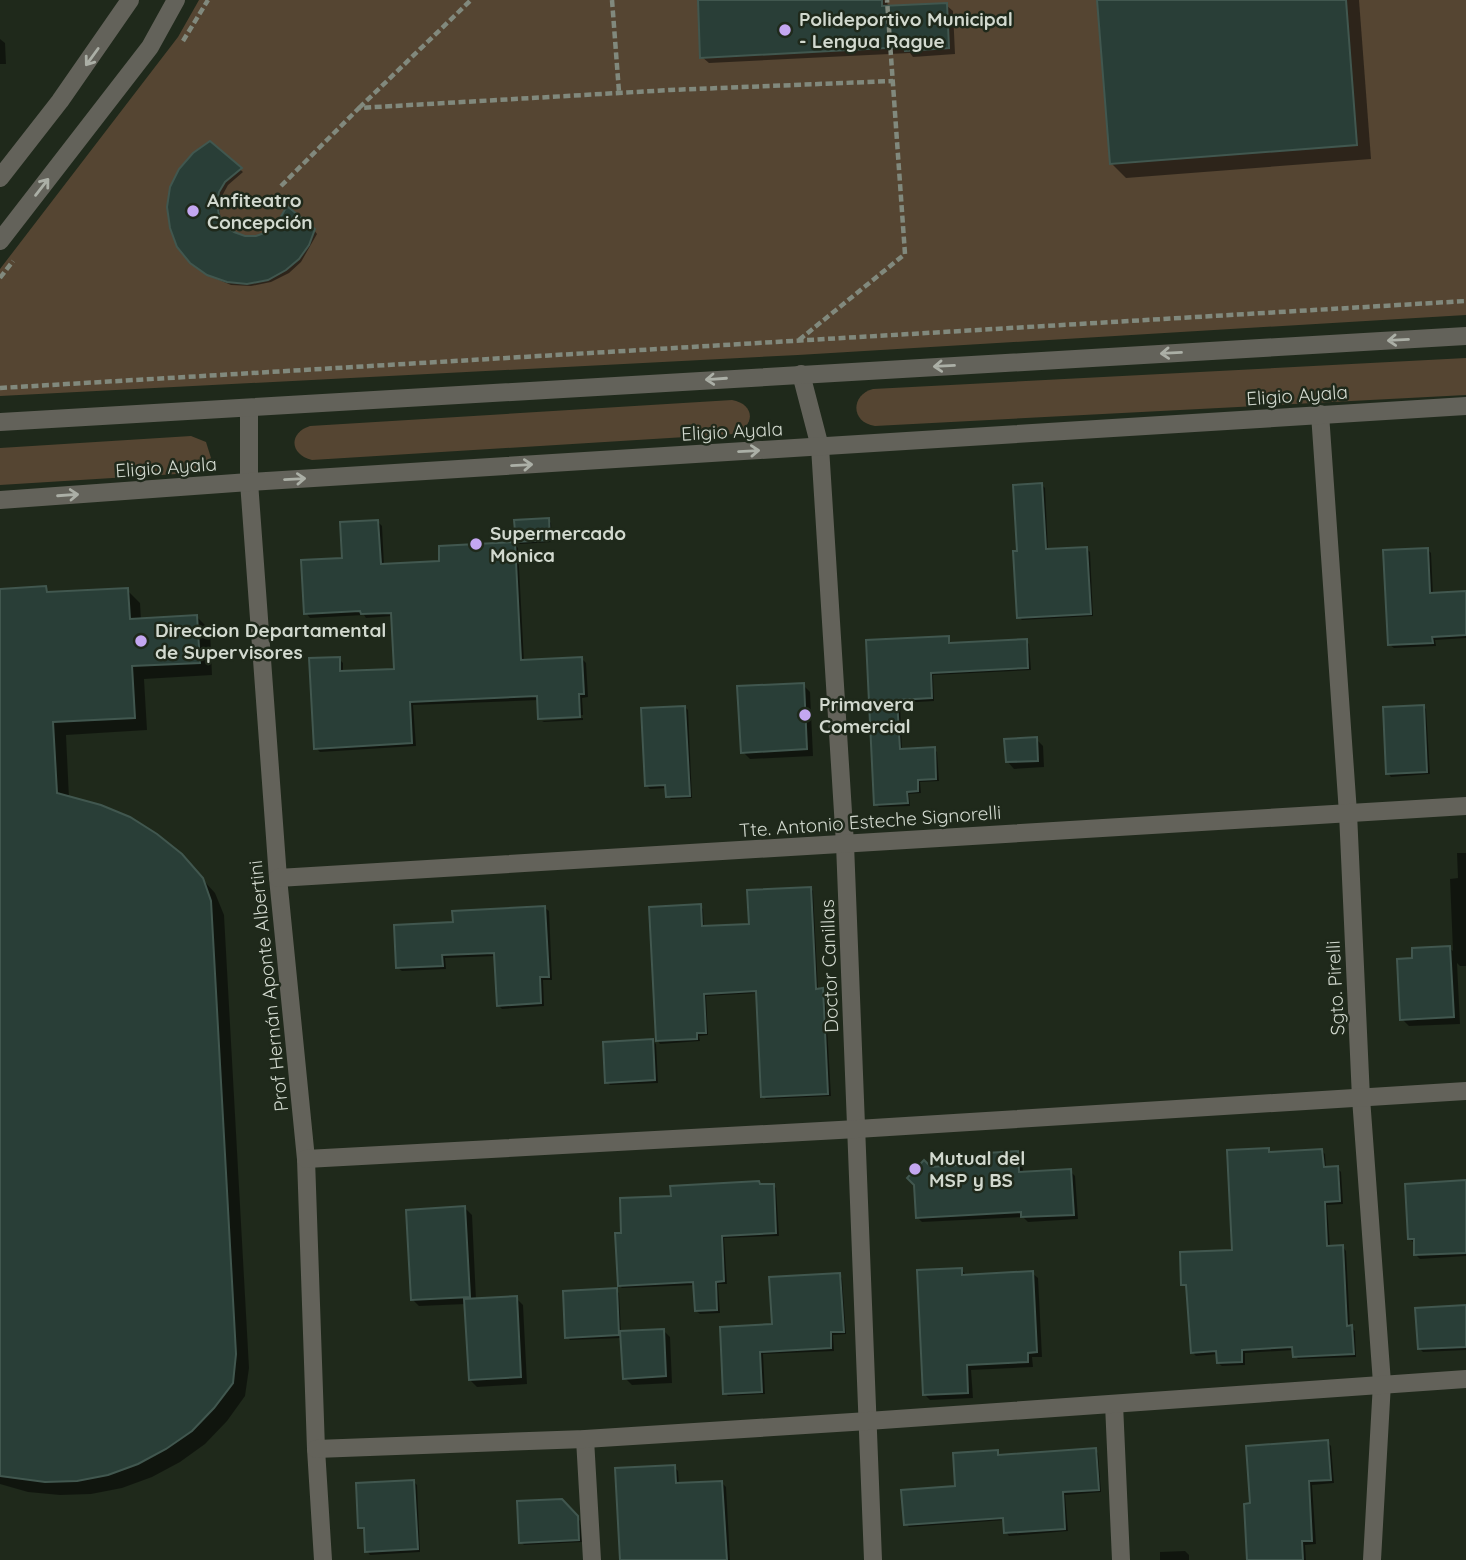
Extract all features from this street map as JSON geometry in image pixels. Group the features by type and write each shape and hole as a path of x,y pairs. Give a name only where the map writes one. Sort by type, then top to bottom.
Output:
{"street":[{"path":"0,178 60,101 130,0"},
{"path":"0,241 150,47 177,0"},
{"path":"0,422 1466,336"},
{"name":"Doctor Canillas","path":"801,374 820,447 845,844 873,1560"},
{"name":"Eligio Ayala","path":"0,500 1466,406"},
{"name":"Prof Hernán Aponte Albertini","path":"249,408 249,482 278,878 306,1159 316,1449 323,1560"},
{"name":"Sgto. Pirelli","path":"1320,414 1348,813 1361,1098 1382,1383 1372,1560"},
{"name":"Tte. Antonio Esteche Signorelli","path":"278,878 1466,806"},
{"path":"306,1159 857,1129 1466,1091"},
{"path":"316,1449 585,1439 1466,1379"},
{"path":"1114,1404 1121,1560"},
{"path":"585,1439 592,1560"}],"path":[{"path":"281,186 471,0"},
{"path":"612,0 619,92"},
{"path":"798,341 905,254 887,0"},
{"path":"359,108 619,92 893,81"},
{"path":"0,388 1466,301"}],"shaded area":[{"path":"199,0 1466,0 1466,315 798,355 0,396 0,269 178,37"},
{"path":"1466,358 1466,395 875,426 861,420 856,409 860,397 873,389"},
{"path":"732,400 745,406 750,416 746,426 734,434 312,460 299,454 295,444 298,434 310,426"},
{"path":"191,436 206,442 211,458 204,468 193,473 0,485 0,448"}],"building":[{"name":"Polideportivo Municipal - Lengua Rague","path":"698,0 882,0 882,6 947,3 949,48 905,51 904,47 700,58"},
{"path":"1097,0 1346,0 1357,145 1110,164"},
{"name":"Anfiteatro Concepción","path":"210,141 242,168 225,182 219,192 219,215 225,225 245,236 256,236 276,225 287,206 315,229 309,245 299,259 268,280 247,284 227,282 207,275 190,263 177,247 170,228 167,207 170,187 179,169 193,153"},
{"path":"1042,483 1046,549 1087,547 1091,614 1017,618 1013,485"},
{"path":"549,518 550,540 516,542 514,520"},
{"path":"378,520 381,564 439,561 439,546 515,542 521,660 582,657 584,694 579,694 580,717 538,719 537,696 410,702 412,743 314,749 309,658 340,657 340,671 394,669 391,613 361,614 360,611 304,614 301,560 342,558 340,522"},
{"path":"1428,548 1430,593 1466,591 1466,635 1432,637 1433,643 1388,645 1383,550"},
{"path":"46,586 47,592 128,588 130,619 197,615 200,663 132,666 135,718 53,722 57,793 101,805 130,817 157,834 182,854 203,878 211,901 236,1354 233,1383 192,1431 166,1449 138,1464 108,1475 77,1481 45,1482 0,1476 0,589"},
{"path":"949,636 949,643 1027,639 1028,668 931,673 932,698 897,700 900,749 935,747 936,779 918,780 918,791 907,792 908,803 874,805 866,640"},
{"path":"804,683 807,749 741,753 737,686"},
{"path":"1424,705 1427,772 1386,774 1383,707"},
{"path":"685,706 690,796 666,797 665,785 645,786 641,708"},
{"path":"1037,737 1038,761 1006,762 1004,739"},
{"path":"811,887 816,989 823,988 828,1094 761,1097 756,991 704,994 706,1033 697,1033 697,1039 656,1041 649,907 701,904 702,926 749,924 747,890"},
{"path":"545,906 549,977 540,977 541,1003 497,1006 494,953 442,955 443,966 396,968 394,925 453,922 452,911"},
{"path":"1450,946 1454,1017 1400,1020 1397,959 1412,958 1412,948"},
{"path":"653,1039 655,1080 605,1083 603,1042"},
{"path":"1269,1148 1269,1152 1322,1149 1324,1167 1338,1166 1340,1201 1325,1202 1327,1246 1343,1245 1347,1326 1352,1325 1354,1354 1293,1357 1292,1347 1242,1350 1242,1362 1217,1363 1216,1351 1191,1353 1186,1285 1181,1285 1180,1252 1232,1250 1227,1150"},
{"path":"1018,1151 1019,1172 1071,1169 1074,1215 1021,1217 1021,1212 916,1218 914,1185 907,1178 924,1160 931,1167 988,1163 987,1153"},
{"path":"1466,1180 1466,1253 1414,1255 1414,1239 1408,1239 1405,1184"},
{"path":"759,1181 760,1184 774,1184 776,1233 722,1236 724,1281 716,1282 717,1310 695,1311 693,1282 618,1286 615,1233 621,1233 620,1198 671,1196 670,1186"},
{"path":"465,1206 470,1297 411,1300 406,1210"},
{"path":"962,1268 962,1275 1033,1271 1037,1352 1028,1353 1028,1362 967,1365 968,1393 923,1395 917,1270"},
{"path":"840,1273 844,1332 831,1332 831,1348 760,1352 762,1392 723,1394 720,1327 772,1324 769,1277"},
{"path":"617,1288 619,1335 565,1338 563,1291"},
{"path":"517,1296 521,1377 469,1380 464,1299"},
{"path":"1466,1305 1466,1347 1418,1349 1415,1308"},
{"path":"664,1329 666,1376 623,1379 620,1331"},
{"path":"1328,1440 1331,1480 1309,1481 1312,1541 1302,1541 1303,1560 1247,1560 1244,1504 1250,1503 1246,1446"},
{"path":"1096,1448 1099,1490 1063,1492 1065,1529 1004,1533 1003,1518 904,1525 901,1490 955,1486 953,1453 998,1450 998,1455"},
{"path":"675,1465 676,1483 722,1481 727,1560 620,1560 615,1468"},
{"path":"414,1480 418,1549 365,1552 364,1528 358,1528 356,1483"},
{"path":"562,1499 578,1516 579,1540 519,1543 517,1501"}],"place":[{"name":"Polideportivo Municipal - Lengua Rague","path":"785,30"},
{"name":"Anfiteatro Concepción","path":"193,211"},
{"name":"Supermercado Monica","path":"476,544"},
{"name":"Direccion Departamental de Supervisores","path":"141,641"},
{"name":"Primavera Comercial","path":"805,715"},
{"name":"Mutual del MSP y BS","path":"915,1169"}]}
